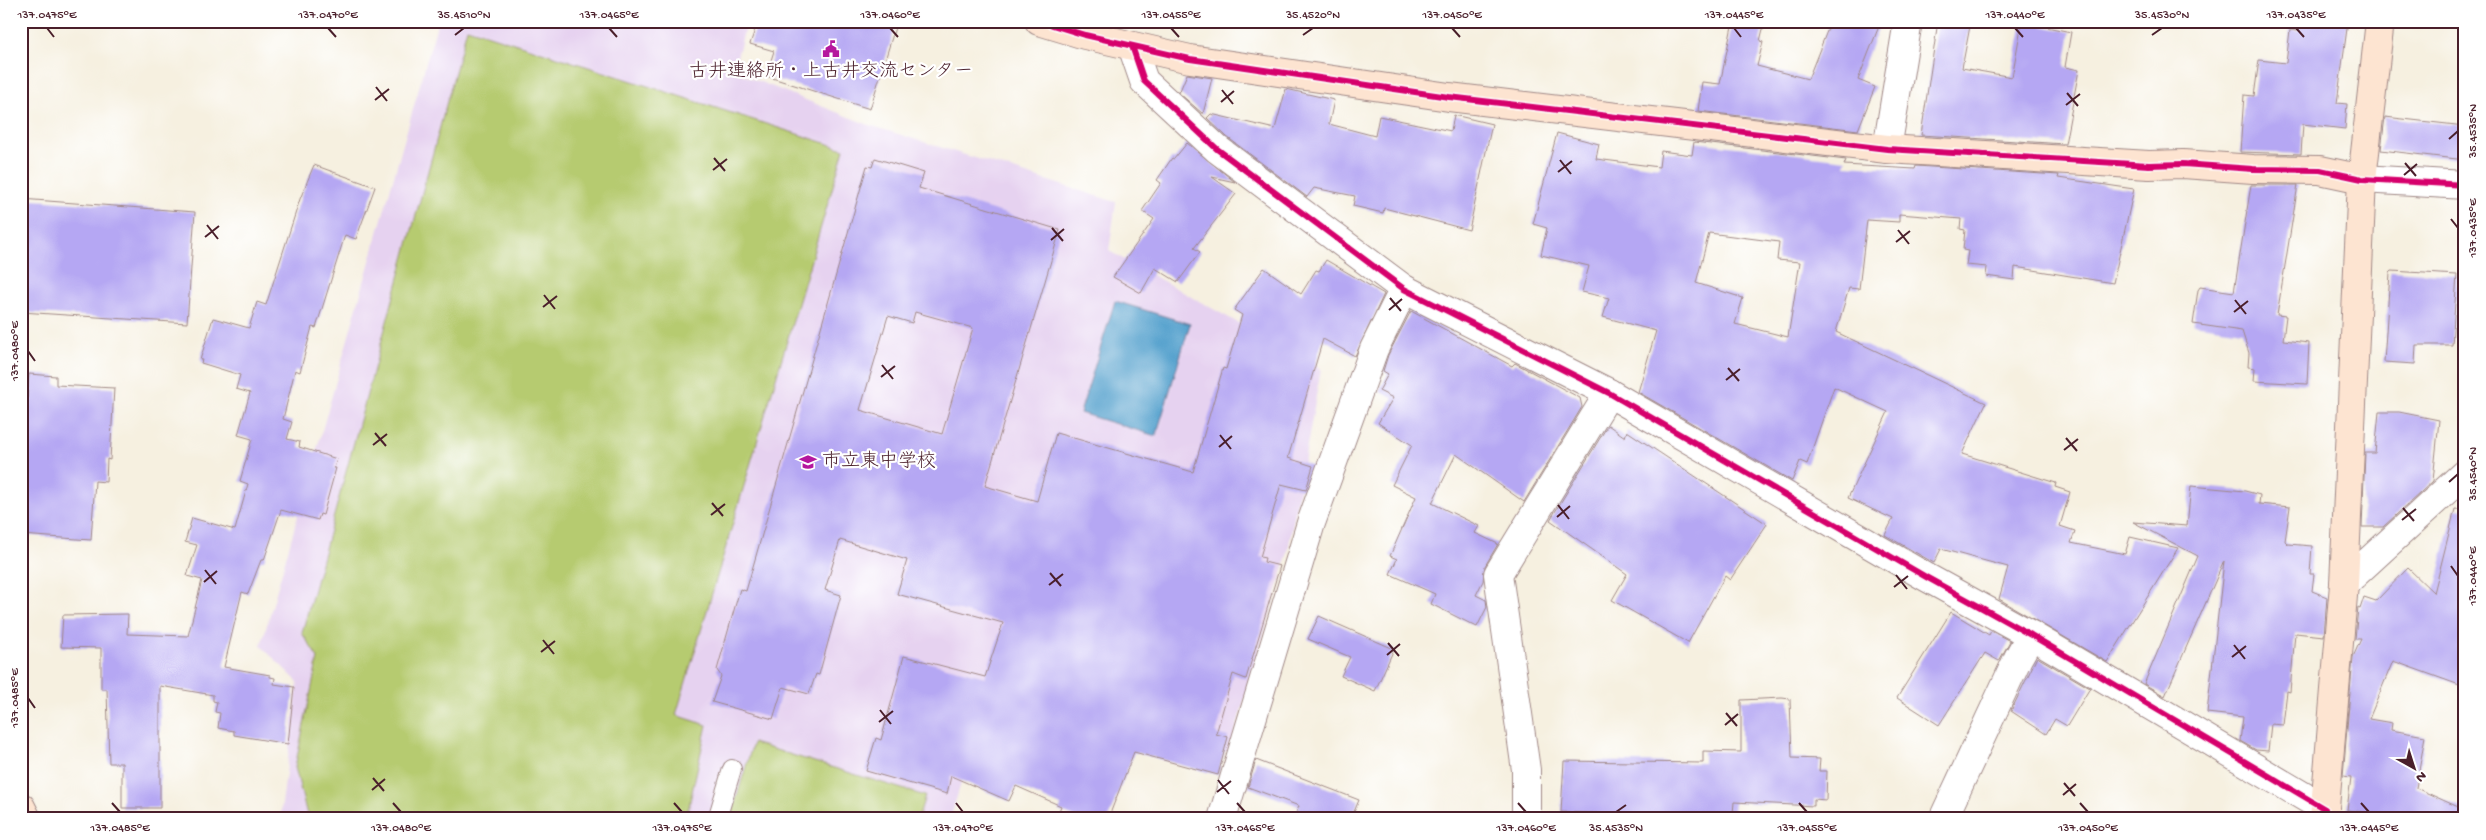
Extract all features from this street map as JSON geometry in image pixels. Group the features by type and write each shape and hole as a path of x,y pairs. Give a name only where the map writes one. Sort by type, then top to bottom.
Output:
{"street":[{"path":"1039,21 1132,46 1190,59 1448,97 1887,149 2149,165 2184,164 2253,169 2320,170 2362,179 2465,185"},
{"path":"1887,149 1908,21"},
{"path":"1132,46 1144,81 1217,149 1404,289 1609,393 1926,577 2031,635 2324,814 2344,584 2362,179 2380,21"},
{"path":"1222,819 1311,523 1374,349 1404,289"},
{"path":"1526,819 1526,770 1498,574 1609,393"},
{"path":"2344,584 2465,473"},
{"path":"1943,819 2018,658 2031,635"},
{"path":"21,807 27,819"}],"lane":[{"path":"717,819 732,769"}],"shaded area":[{"name":"市立東中学校","path":"438,21 747,21 733,71 869,125 1116,202 1109,251 1321,369 1287,556 1229,752 991,687 950,819 280,819 298,682 261,646"}],"green space":[{"path":"467,28 844,149 676,715 707,725 686,819 308,819 295,767 318,658 302,633"},
{"path":"753,743 925,796 918,819 730,819"}],"water":[{"path":"1115,301 1190,324 1156,436 1080,413"}],"building":[{"name":"古井連絡所・上古井交流センター","path":"758,21 897,21 870,109 766,76 774,51 750,44"},
{"path":"1733,21 1765,21 1760,41 1763,42 1757,66 1808,79 1831,21 1881,21 1858,80 1875,87 1858,130 1698,111 1702,82 1720,84"},
{"path":"1938,21 1971,21 1962,68 2012,77 2022,22 2071,32 2065,67 2079,70 2065,144 1921,135"},
{"path":"2299,21 2348,21 2337,103 2347,104 2345,129 2303,124 2301,154 2240,152 2244,95 2254,96 2259,60 2286,63 2290,30 2298,31"},
{"path":"1187,74 1212,78 1203,114 1179,93"},
{"path":"1286,89 1334,100 1329,124 1375,136 1379,116 1451,131 1454,115 1492,124 1469,230 1384,208 1383,213 1353,206 1355,196 1314,188 1307,197 1227,137 1207,118 1211,114 1275,129"},
{"path":"2385,117 2465,126 2465,160 2381,150"},
{"path":"1557,133 1599,144 1596,159 1659,167 1661,151 1692,155 1694,142 1846,160 1844,165 1915,169 1916,166 2059,175 2058,178 2134,189 2113,283 2015,267 2014,280 1986,276 1987,267 1966,265 1968,251 1963,250 1965,230 1960,229 1961,219 1899,214 1899,222 1867,220 1859,289 1849,288 1836,332 1986,403 1962,454 2056,483 2055,487 2070,492 2060,526 2075,531 2071,543 2125,554 2130,537 2178,548 2107,662 1999,599 2008,567 1941,549 1934,563 1885,535 1893,519 1848,498 1888,412 1834,387 1807,464 1800,461 1792,481 1638,392 1656,331 1603,317 1609,298 1582,292 1589,266 1541,255 1547,228 1533,224","holes":["1709,233 1779,242 1777,260 1800,262 1788,337 1735,324 1743,298 1696,283"]},
{"path":"1187,143 1235,182 1212,177 1236,194 1194,248 1200,252 1178,282 1155,268 1141,293 1113,277 1154,219 1142,211 1161,183 1157,180 1172,158 1174,159"},
{"path":"875,158 924,173 919,188 1060,230 985,486 1037,501 1056,433 1193,472 1223,368 1226,369 1242,315 1234,310 1264,268 1301,294 1316,270 1319,271 1326,260 1384,294 1355,356 1323,339 1288,458 1313,466 1306,490 1281,484 1260,557 1265,558 1264,562 1280,566 1246,679 1233,674 1216,734 1228,737 1218,775 1134,752 1108,819 1080,819 1059,811 1061,806 1016,786 1009,801 951,776 947,794 866,771 876,738 881,740 904,656 985,677 1003,623 897,594 907,560 840,540 825,590 841,595 819,675 816,674 809,694 783,687 773,719 712,702 721,676 717,670 740,589 746,591 867,166 872,167","holes":["915,312 973,328 942,434 860,410 888,316 912,323"]},
{"path":"314,165 375,187 356,239 345,235 316,328 312,327 300,372 295,370 283,419 292,422 287,439 300,442 299,447 337,459 334,468 336,468 323,515 320,514 318,520 281,510 264,560 261,560 248,594 242,592 224,667 270,675 270,677 275,678 274,684 294,687 288,744 234,735 234,731 218,728 220,713 215,712 217,702 213,701 213,695 160,686 160,808 122,808 122,763 109,763 107,689 101,689 101,648 61,647 63,615 128,614 127,634 188,636 202,580 187,576 197,545 185,542 192,518 235,530 248,484 240,481 252,439 238,435 250,393 236,389 240,375 201,363 202,360 200,360 213,318 249,328 257,302 266,305 300,199"},
{"path":"2251,185 2298,185 2277,315 2286,316 2283,340 2309,343 2307,384 2254,381 2255,368 2248,367 2249,353 2242,331 2193,324 2200,287 2234,292"},
{"path":"21,199 195,212 187,323 21,312"},
{"path":"2392,271 2457,275 2452,345 2416,345 2415,364 2384,362 2390,273"},
{"path":"1411,311 1512,366 1515,363 1580,398 1582,407 1524,502 1456,454 1432,503 1479,526 1475,533 1498,544 1485,566 1483,581 1476,595 1486,600 1487,607 1477,627 1431,604 1435,594 1390,574 1397,559 1390,556 1416,497 1392,485 1412,445 1378,423 1393,398 1379,391 1388,374 1383,371 1388,355"},
{"path":"29,374 56,376 56,385 114,388 110,460 107,459 106,482 95,481 91,540 21,535 21,399 27,399"},
{"path":"2379,412 2399,412 2439,420 2433,481 2383,527 2362,527 2365,453 2375,453"},
{"path":"1608,425 1625,437 1627,431 1767,524 1730,580 1725,576 1688,643 1612,600 1627,574 1550,520"},
{"path":"2191,486 2245,491 2260,495 2259,504 2290,507 2285,541 2288,544 2312,546 2310,574 2314,574 2312,591 2327,597 2324,636 2295,633 2290,692 2287,691 2283,725 2271,724 2268,751 2256,750 2240,741 2243,717 2207,713 2224,561 2165,696 2144,684 2198,556 2133,522 2187,526"},
{"path":"2455,509 2465,510 2465,687 2393,661 2369,719 2392,723 2391,730 2425,736 2416,788 2465,810 2465,819 2420,819 2347,810 2351,777 2343,776 2353,657 2361,639 2355,639 2358,608 2360,609 2364,597 2376,601 2408,568 2434,593"},
{"path":"1951,612 1989,635 1991,631 2010,641 1999,661 1985,653 1939,725 1897,698"},
{"path":"1319,616 1394,649 1375,691 1341,676 1350,657 1308,639"},
{"path":"2037,657 2090,688 2067,726 2055,719 2046,734 2011,711"},
{"path":"1790,699 1792,758 1820,759 1819,771 1827,771 1826,800 1814,799 1814,806 1734,802 1733,814 1675,812 1674,819 1617,819 1617,814 1561,812 1564,761 1703,763 1703,751 1741,752 1741,700"},
{"path":"1256,760 1359,800 1351,819 1294,819 1299,806 1248,787"}],"cycle path":[{"path":"1039,21 1085,35 1190,59 1449,97 1887,149 2149,165 2183,164 2253,169 2320,170 2362,179 2465,185"},
{"path":"1132,46 1144,81 1217,149 1404,289 1609,393 1926,577 2031,635 2325,809"}],"place":[{"name":"古井連絡所・上古井交流センター","path":"831,49"},
{"name":"市立東中学校","path":"808,462"}]}
